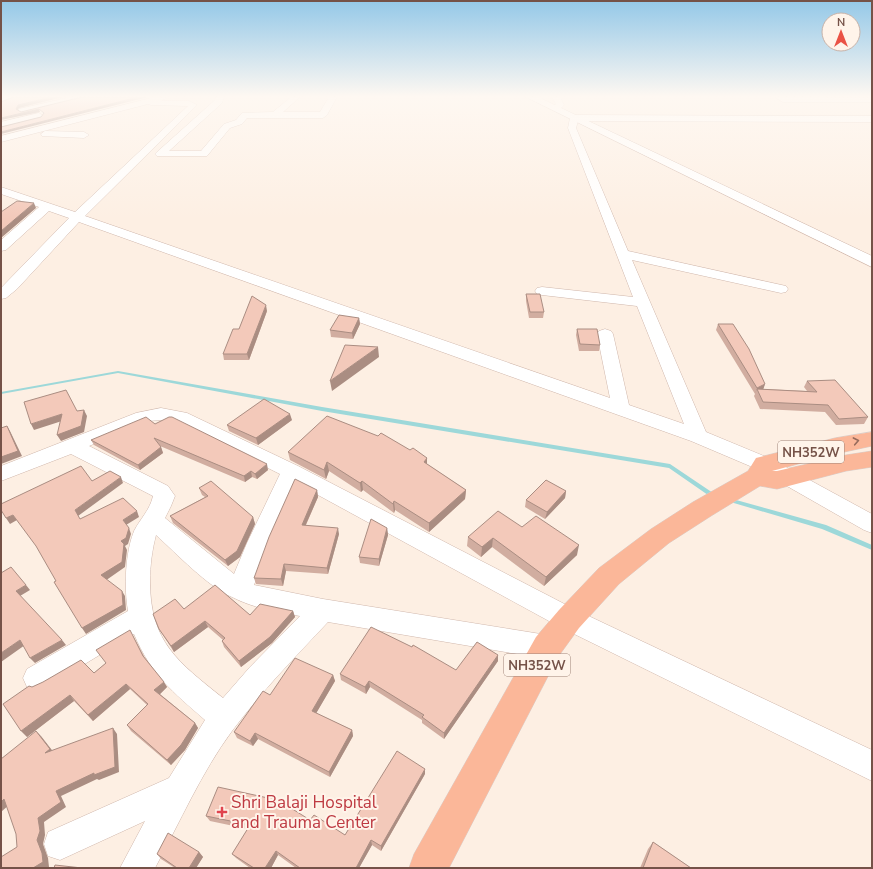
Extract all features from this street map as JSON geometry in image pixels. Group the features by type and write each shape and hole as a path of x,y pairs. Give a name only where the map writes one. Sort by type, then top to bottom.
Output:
{"highway":[{"name":"NH352W","path":"428,868 547,647 569,619 609,576 660,536 754,476 835,446 872,438"},
{"name":"NH352W","path":"754,476 777,480 846,463 872,459"}],"street":[{"path":"1,295 12,286 77,217 160,138"},
{"path":"178,138 160,154 204,154 218,138"},
{"path":"576,138 622,254 698,436"},
{"path":"614,138 872,262"},
{"path":"632,138 872,252"},
{"path":"2,191 698,436 754,476"},
{"path":"1,247 47,206"},
{"path":"622,254 781,289"},
{"path":"542,291 642,302"},
{"path":"605,334 621,409"},
{"path":"1,474 143,417 166,413 180,416 291,471 569,619 872,766"},
{"path":"72,446 161,491 164,496 163,503 146,528 143,538 137,586 141,617 154,647 170,669 225,718"},
{"path":"240,590 258,543 291,471"},
{"path":"789,477 872,524"},
{"path":"152,519 224,580 240,590 262,598 323,610 547,647"},
{"path":"137,868 181,788 208,742 225,718 265,670 323,610"},
{"path":"37,678 141,617"},
{"path":"60,844 181,788"}],"building":[{"path":"17,201 34,203 1,231 1,212"},
{"path":"526,294 540,294 544,312 530,312"},
{"path":"252,296 266,305 247,354 223,354 233,329 239,329"},
{"path":"339,315 359,318 352,333 330,330"},
{"path":"718,324 733,324 749,349 765,384 757,388"},
{"path":"577,329 597,329 600,345 580,344"},
{"path":"345,345 378,347 330,381"},
{"path":"835,380 868,417 839,419 828,405 763,402 757,389 817,392 807,381"},
{"path":"66,390 77,411 84,410 81,426 57,435 62,414 31,424 24,402"},
{"path":"264,399 290,414 256,438 227,425"},
{"path":"327,416 378,436 381,433 410,450 413,448 427,458 424,462 466,490 429,523 394,501 393,504 362,481 360,483 327,462 324,470 288,452"},
{"path":"146,417 155,424 172,417 267,464 255,474 251,471 244,476 154,438 161,447 138,465 91,440"},
{"path":"7,426 18,451 1,457 1,428"},
{"path":"81,466 92,481 110,471 121,477 75,510 80,519 123,498 137,511 123,520 129,528 126,538 121,541 124,544 122,562 101,575 122,591 123,605 82,628 54,582 56,581 36,546 13,515 6,518 1,510 1,504"},
{"path":"295,479 317,490 302,525 338,528 327,568 284,564 281,579 254,578 269,537"},
{"path":"546,480 566,491 547,512 526,500"},
{"path":"211,481 253,517 237,551 225,560 170,516 208,496 199,488"},
{"path":"498,511 522,527 536,516 579,545 546,577 493,538 482,547 468,537"},
{"path":"371,519 387,528 379,559 359,557"},
{"path":"11,567 26,585 16,591 62,640 30,658 20,640 1,653 1,573"},
{"path":"215,585 250,615 260,604 293,611 270,637 239,661 222,641 225,638 205,621 171,646 159,629 153,614 175,599 184,609"},
{"path":"371,627 412,647 413,645 456,670 477,642 498,655 444,733 422,717 424,715 369,681 365,687 340,674"},
{"path":"130,630 143,656 164,682 154,690 195,723 181,745 167,760 127,725 148,704 126,684 88,715 70,695 21,731 3,704 29,686 32,687 43,682 81,660 94,673 106,663 96,650"},
{"path":"295,658 333,675 312,711 352,730 329,772 255,733 250,741 234,732 263,691 270,695"},
{"path":"113,728 115,767 94,775 94,773 56,791 61,802 38,818 40,831 37,840 42,853 43,862 33,868 1,868 1,857 17,847 16,834 4,799 1,802 1,759 36,731 50,749 45,753"},
{"path":"397,751 425,769 381,846 371,840 356,868 300,868 276,851 265,868 254,868 232,854 250,825 206,816 218,787 268,798 270,795 310,820 314,815 345,835"},
{"path":"168,833 199,852 189,868 177,868 157,854"},
{"path":"653,842 691,868 643,868"},
{"path":"55,865 82,868 54,868"}],"waterway":[{"path":"1,393 118,372 322,409 670,466 714,496"},
{"path":"729,500 824,527 872,548"}],"place":[{"name":"Shri Balaji Hospital and Trauma Center","path":"222,812"}]}
